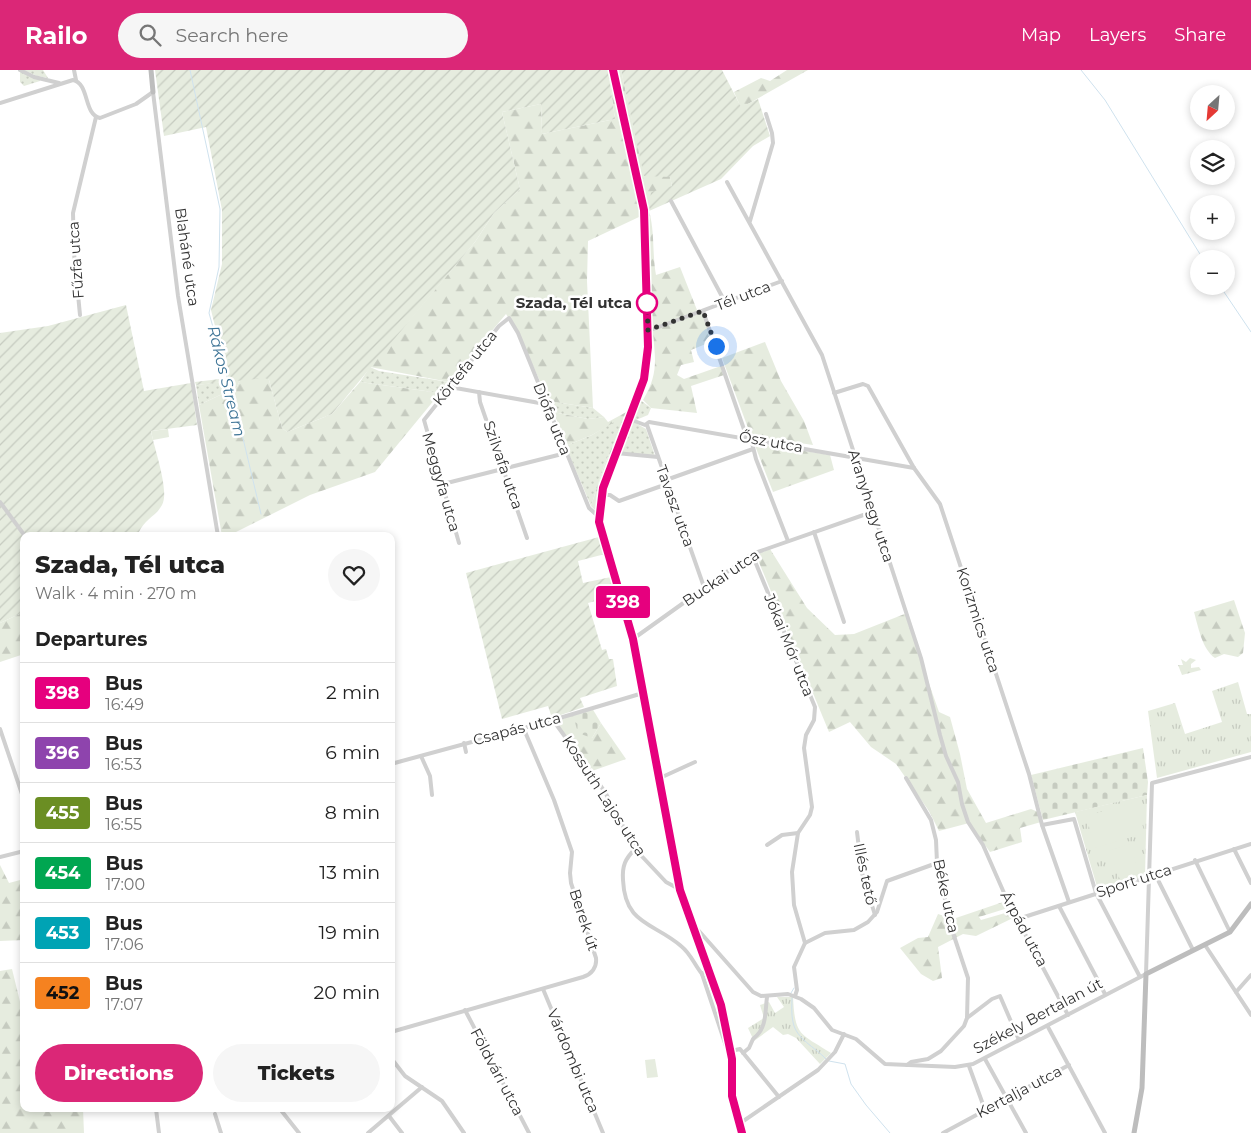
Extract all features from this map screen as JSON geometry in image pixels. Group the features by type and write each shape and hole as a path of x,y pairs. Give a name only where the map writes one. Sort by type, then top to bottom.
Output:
{"main road":[{"name":"Blaháné utca","path":"151,70 153,92"},
{"path":"613,70 644,210 648,330 644,379 601,495 599,517 603,541 633,639 680,890 721,1005 731,1048 732,1096 740,1130"},
{"name":"Székely Bertalan út","path":"1146,972 1230,932 1251,904"},
{"path":"1134,1133 1142,1088 1146,972"}],"street":[{"path":"20,70 34,77 59,82 76,80"},
{"path":"74,70 76,80 82,86 92,112 96,117 103,117 127,108 147,98 153,92"},
{"path":"0,102 48,88 59,82"},
{"name":"Blaháné utca","path":"153,92 176,277 217,532"},
{"path":"750,221 773,143 766,114"},
{"name":"Fűzfa utca","path":"80,315 74,252 73,212 96,117"},
{"name":"Aranyhegy utca","path":"726,182 750,221 817,345 921,658 940,735 946,756 958,782 966,818 981,842"},
{"path":"671,201 725,302"},
{"name":"Tél utca","path":"648,330 782,281"},
{"path":"703,311 788,540"},
{"name":"Körtefa utca","path":"424,420 499,326 509,318"},
{"name":"Diófa utca","path":"509,318 518,333 545,404 589,508 599,517"},
{"name":"Korizmics utca","path":"834,393 863,384 868,386 914,468 940,504 1029,774 1042,825 1069,902"},
{"path":"450,387 545,404"},
{"name":"Szilvafa utca","path":"479,392 480,402 505,469 527,538"},
{"name":"Ősz utca","path":"630,419 647,425 649,422 749,438 914,468"},
{"name":"Meggyfa utca","path":"424,420 459,543"},
{"name":"Tavasz utca","path":"647,425 704,587"},
{"path":"601,495 610,495 619,501 753,450"},
{"path":"443,484 566,453"},
{"path":"616,453 658,457"},
{"path":"0,502 22,532"},
{"name":"Buckai utca","path":"633,639 752,554 872,512"},
{"path":"814,532 844,622"},
{"name":"Jókai Mór utca","path":"752,554 815,707 814,720 806,735 804,748 812,807 798,833 792,880 798,922 805,943"},
{"name":"Csapás utca","path":"395,763 553,720 643,693"},
{"name":"Kossuth Lajos utca","path":"553,720 604,792 635,849 666,882 680,890"},
{"name":"Berek út","path":"395,1031 588,975 594,968 596,958 570,873 572,852 554,800 524,727"},
{"path":"0,729 20,788"},
{"path":"464,743 466,752"},
{"path":"421,756 430,776 432,795"},
{"path":"1146,972 1152,783 1251,757"},
{"path":"660,778 696,762"},
{"name":"Béke utca","path":"906,778 931,820 936,840 937,863 951,927 968,978 967,1018"},
{"path":"1042,825 1074,819 1096,893 1140,977"},
{"name":"Illés tető","path":"857,832 862,873 875,916"},
{"path":"767,845 782,834 798,833"},
{"name":"Árpád utca","path":"981,842 1018,919 1068,1015"},
{"name":"Sport utca","path":"1018,919 1194,860 1251,844"},
{"path":"635,849 624,864 624,892 629,908 641,921 681,946 690,955 702,974 726,1046 740,1049 779,1097"},
{"path":"1234,849 1251,883"},
{"path":"0,857 20,853"},
{"path":"1194,860 1230,932"},
{"path":"690,920 753,992 767,997 785,994 795,996 797,990 794,967 805,943 825,933 859,928 875,916 887,881 937,863"},
{"path":"1154,874 1193,950"},
{"path":"1059,906 1104,994"},
{"path":"1204,945 1251,1015"},
{"path":"702,974 708,970"},
{"name":"Székely Bertalan út","path":"795,996 810,1004 832,1030 861,1042 883,1063 908,1066 969,1066 1048,1026 1146,972"},
{"path":"1236,992 1251,975"},
{"name":"Várdombi utca","path":"543,989 603,1133"},
{"path":"908,1066 912,1062 928,1059 941,1051 963,1028 967,1018 992,999 1000,996 1020,1040"},
{"path":"744,1054 753,1038 760,1033 765,1020 767,997"},
{"name":"Földvári utca","path":"465,1010 529,1133"},
{"path":"1048,1026 1105,1133"},
{"path":"740,1130 830,1058 844,1034"},
{"path":"985,1059 1026,1133"},
{"path":"395,1063 405,1076 442,1101 464,1133"},
{"name":"Kertalja utca","path":"943,1133 1069,1065"},
{"path":"969,1066 985,1110"},
{"path":"395,1110 422,1087"},
{"path":"156,1112 159,1133"},
{"path":"283,1112 299,1133"},
{"path":"368,1133 393,1112"},
{"path":"215,1114 221,1133"},
{"path":"388,1116 402,1133"}],"green space":[{"path":"23,70 43,70 48,78 37,76"},
{"path":"155,70 608,70 615,119 542,134 541,104 502,112 520,189 494,213 475,242 332,414 287,432 282,428 269,380 265,378 196,385 195,382 228,378 211,310 222,264 222,210 206,127 164,136"},
{"path":"608,70 621,70 637,141 670,176 672,186 649,211 656,275 680,267 697,310 704,315 713,341 691,350 694,362 681,365 677,375 684,379 721,366 724,375 691,386 697,413 651,408 643,400 653,379 655,360 650,278 648,265 642,265 639,217 588,241 587,281 593,408 549,401 518,333 506,314 449,382 370,367 475,242 494,213 520,189 502,112 541,104 542,134 615,119"},
{"path":"621,70 722,70 741,107 758,99 770,136 753,146 721,179 649,211 651,192 672,186 670,177 644,176"},
{"path":"787,70 808,70 741,108 734,92 761,78 770,81"},
{"path":"20,71 40,81 24,86 20,82"},
{"path":"126,305 144,391 191,383 197,425 151,431 161,469 164,498 162,505 139,532 20,532 20,614 0,623 0,333 48,326"},
{"path":"765,342 781,381 804,421 813,445 751,436 722,358"},
{"path":"370,367 379,371 449,382 440,393 360,382"},
{"path":"265,377 269,380 282,428 287,432 332,414 360,382 440,393 375,472 310,495 236,532 221,532 199,405 237,387 240,380"},
{"path":"240,380 237,387 199,405 196,385"},
{"path":"639,399 651,408 648,415 636,420 633,415"},
{"path":"549,401 593,408 604,417 588,419 553,412"},
{"path":"630,410 606,472 596,511 591,506 604,466 625,416 592,435 568,445 553,412 588,419 604,417 608,422"},
{"path":"624,415 591,506 568,452 568,445 592,435"},
{"path":"634,422 646,429 655,456 619,452 629,425"},
{"path":"168,429 169,437 153,440 151,431"},
{"path":"754,443 830,455 834,470 773,492"},
{"path":"599,537 605,554 578,561 583,583 611,577 618,595 588,603 602,650 606,649 609,659 613,659 617,686 580,698 584,707 552,718 548,706 502,719 466,573"},
{"path":"770,549 807,608 835,635 854,634 907,613 939,712 950,717 967,789 986,823 1031,809 1038,812 1041,822 1020,828 1022,842 990,852 969,823 939,831 929,811 896,764 871,747 850,722 829,732 756,555"},
{"path":"1234,600 1245,633 1243,653 1238,657 1224,654 1215,658 1204,643 1194,612"},
{"path":"20,614 20,655 0,662 0,623"},
{"path":"1190,658 1196,660 1191,664 1191,668 1199,667 1201,670 1182,675 1178,665 1183,665 1181,659 1186,662"},
{"path":"1238,682 1247,714 1251,714 1251,752 1157,778 1148,711 1175,703 1185,734 1222,722 1212,691"},
{"path":"592,708 601,723 592,738 578,733 573,715"},
{"path":"573,715 592,738 601,723 626,759 592,771 555,722"},
{"path":"1143,748 1148,782 1147,795 1043,820 1031,775"},
{"path":"1147,795 1145,876 1098,890 1075,812"},
{"path":"1135,802 1145,833 1095,848 1086,816"},
{"path":"1130,844 1139,872 1119,878 1110,850"},
{"path":"0,865 9,883 20,880 20,940 0,941"},
{"path":"1006,901 1008,908 979,917 981,920 1012,911 1015,917 976,936 963,934 938,947 942,978 933,981 921,974 900,948 918,938 928,937 938,914 953,919"},
{"path":"12,969 20,1002 20,1112 83,1112 84,1133 0,1133 0,971"},
{"path":"777,997 793,997 795,1020 801,1032 831,1053 820,1064 796,1038 788,1034 783,1035 773,1027 754,1041 748,1028 764,1018 760,1005 769,1002 775,1013 784,1007"},
{"path":"655,1059 658,1077 647,1078 645,1060"}],"waterway":[{"name":"Rákos Stream","path":"190,70 220,209 219,267 209,313 236,409 261,514"},
{"path":"1081,70 1105,100 1197,250"},
{"path":"1226,295 1251,332"},
{"path":"791,993 794,988"},
{"path":"792,998 792,1016 795,1028 802,1038 826,1059"},
{"path":"829,1061 845,1064 851,1084 890,1133"}],"bus line":[{"name":"398","path":"613,70 644,210 648,347 644,379 603,488 599,522 633,639 660,778 676,875 684,906 721,1005 732,1059 732,1096 742,1133"}],"place":[{"name":"Szada, Tél utca","path":"647,303"}],"route":[{"path":"647,303 648,330 653,330 703,311 716,346"}]}
